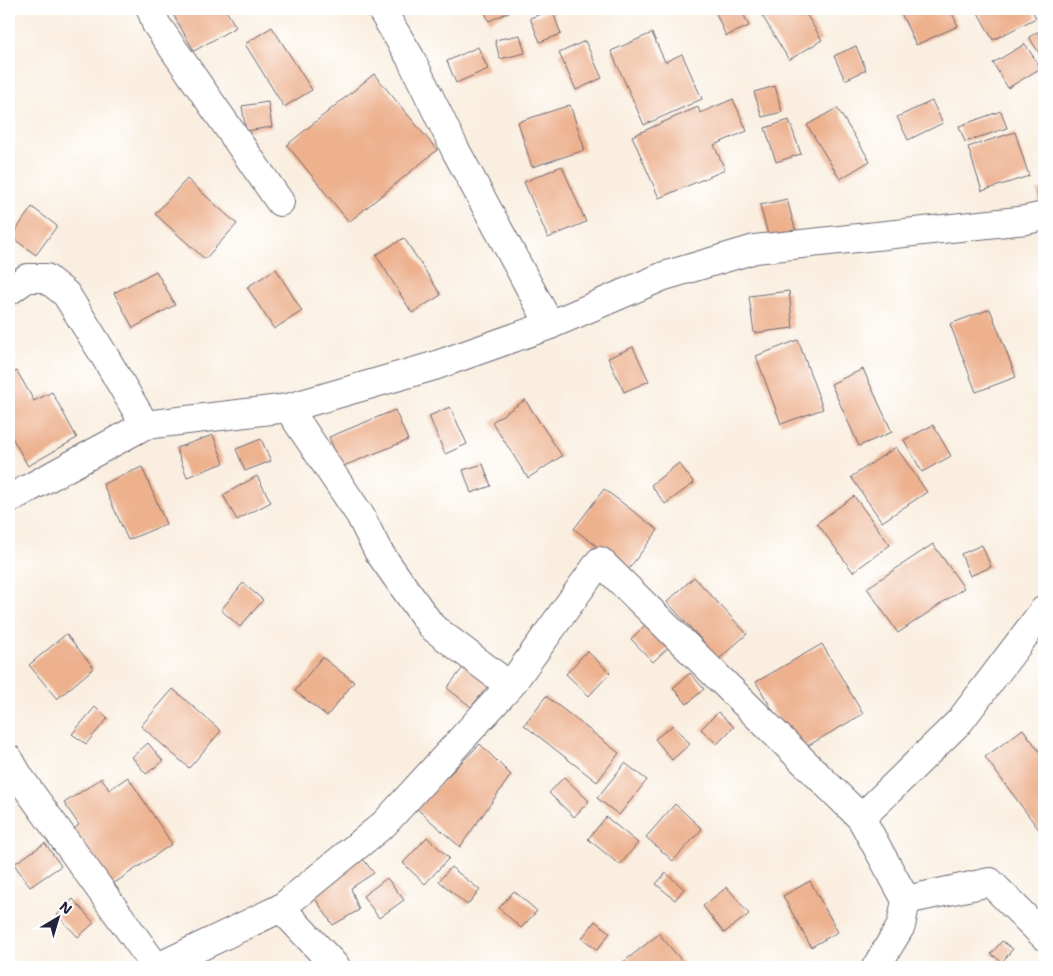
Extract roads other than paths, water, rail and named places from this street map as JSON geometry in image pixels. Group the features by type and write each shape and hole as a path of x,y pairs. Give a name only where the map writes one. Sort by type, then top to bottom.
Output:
{"street":[{"path":"152,9 156,24 280,202"},
{"path":"381,9 410,56 456,151 550,325"},
{"path":"9,499 145,425 288,408 434,366 550,325 664,276 755,249 1026,220 1044,216"},
{"path":"9,291 27,278 46,278 66,294 145,425"},
{"path":"288,408 360,515 378,551 432,627 510,686"},
{"path":"9,759 20,778 157,967 281,908 384,824 510,686 600,561 861,818 906,900 901,926 880,966"},
{"path":"861,818 960,721 1044,610"},
{"path":"906,900 990,882 1044,936"},
{"path":"281,908 336,967"}]}
